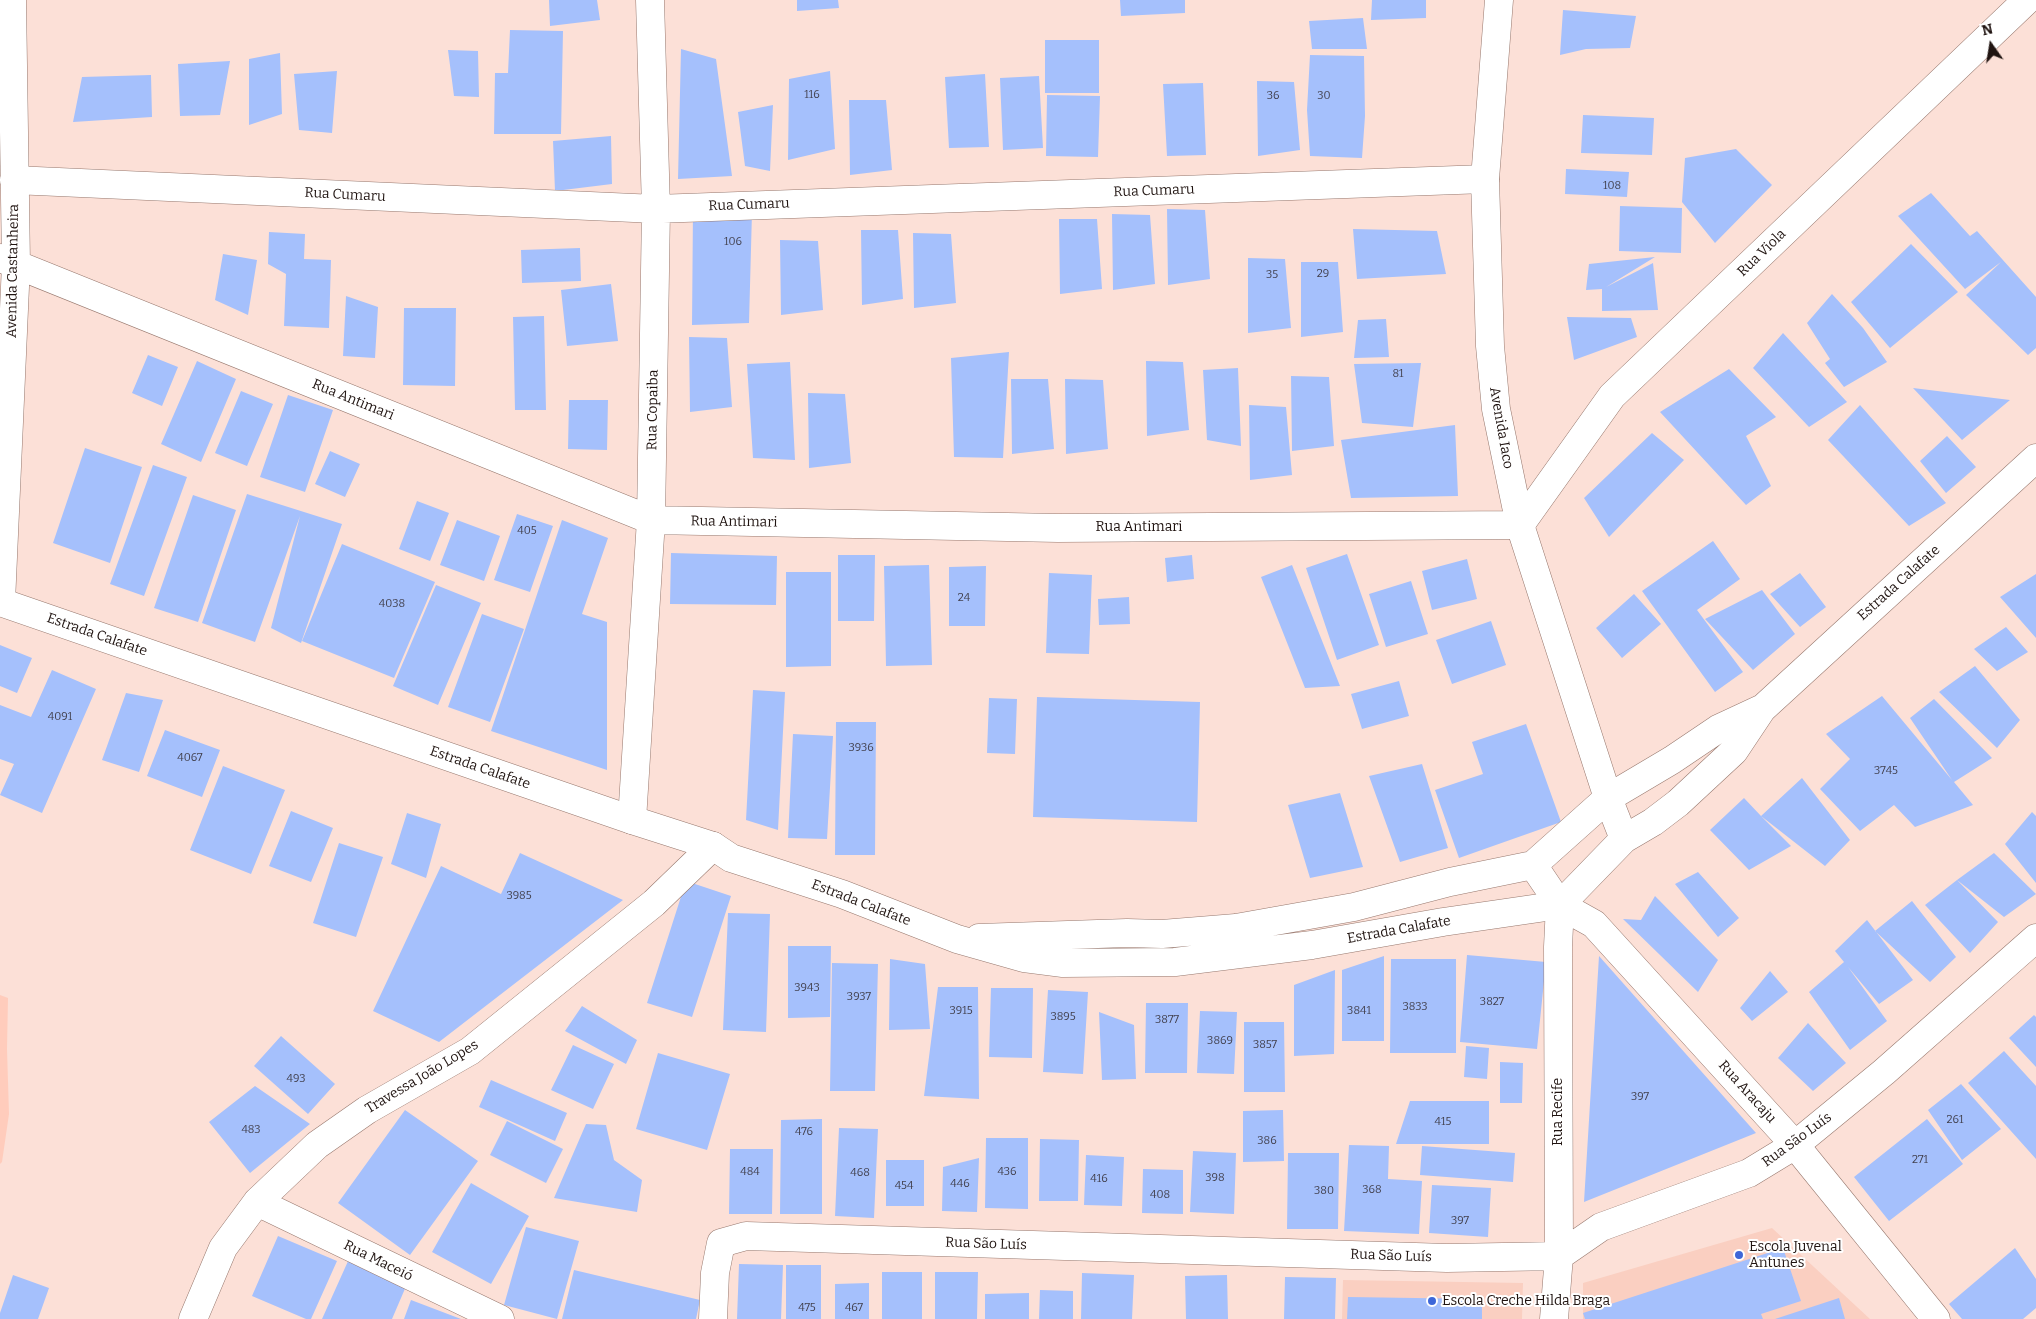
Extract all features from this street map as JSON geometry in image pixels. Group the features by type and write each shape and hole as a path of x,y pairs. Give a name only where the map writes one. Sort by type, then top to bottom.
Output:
{"street":[{"name":"Avenida Castanheira","path":"0,602 8,261 14,180 12,0"},
{"name":"Rua Copaiba","path":"632,820 651,520 656,209 650,0"},
{"name":"Avenida Iaco","path":"1499,0 1485,179 1490,346 1496,409 1520,525 1608,798 1624,839"},
{"name":"Rua Viola","path":"1520,525 1612,396 2027,0"},
{"name":"Rua Cumaru","path":"14,180 656,209 1485,179"},
{"name":"Rua Antimari","path":"8,261 651,520 1058,528 1520,525"},
{"name":"Estrada Calafate","path":"0,602 632,820 713,846 731,858 842,894 957,939 1024,958 1064,963 1175,962 1312,945 1443,922 1560,905 1624,839 1653,822 1678,803 1734,751 1762,709 2036,458"},
{"name":"Estrada Calafate","path":"957,939 1128,933 1162,934 1236,928 1354,907 1450,882 1533,865 1608,798 1718,730 1762,709"},
{"name":"Travessa João Lopes","path":"193,1319 223,1248 257,1202 318,1146 360,1115 470,1052 654,903 713,846"},
{"path":"1533,865 1560,905"},
{"name":"Rua Aracaju","path":"1560,905 1594,924 1795,1145 1936,1319"},
{"name":"Rua Recife","path":"1554,1319 1558,1256 1558,947 1560,905"},
{"name":"Rua São Luís","path":"713,1319 715,1273 721,1243 746,1236 1448,1258 1558,1256 1600,1228 1749,1174 1795,1145 1884,1072 2036,938"},
{"name":"Rua Maceió","path":"257,1202 500,1319"}],"shaded area":[{"path":"0,995 8,998 9,1114 2,1162 0,1164"},
{"name":"Escola Juvenal Antunes","path":"1772,1228 1870,1319 1583,1319 1583,1283"},
{"name":"Escola Creche Hilda Braga","path":"1343,1280 1523,1283 1522,1319 1342,1319"}],"building":[{"path":"549,0 597,0 600,20 550,26"},
{"path":"797,0 838,0 839,8 797,11"},
{"path":"1120,0 1185,0 1185,13 1121,16"},
{"path":"1372,0 1426,0 1426,18 1371,20"},
{"path":"1563,10 1636,16 1630,48 1586,49 1560,55"},
{"path":"1363,18 1367,49 1312,49 1309,21"},
{"path":"510,30 563,31 561,134 494,134 495,73 508,73"},
{"path":"1045,40 1099,40 1099,93 1045,93"},
{"path":"681,49 716,59 732,176 678,179"},
{"path":"448,50 478,51 479,97 454,96"},
{"path":"280,53 282,114 249,125 249,59"},
{"path":"1310,55 1364,56 1365,116 1362,158 1310,156 1307,110"},
{"path":"230,61 220,115 180,116 178,64"},
{"path":"337,71 332,133 299,130 294,74"},
{"path":"830,71 835,149 788,160 789,79"},
{"path":"985,74 989,147 949,148 945,77"},
{"path":"151,75 152,117 73,122 82,77"},
{"path":"1039,76 1043,148 1003,150 1000,78"},
{"path":"1257,81 1294,82 1300,150 1258,156"},
{"path":"1203,83 1206,155 1167,156 1163,84"},
{"path":"1047,95 1100,96 1098,157 1046,156"},
{"path":"849,100 886,100 892,170 850,175"},
{"path":"773,105 770,171 745,166 738,112"},
{"path":"1583,115 1654,118 1652,155 1581,153"},
{"path":"611,136 612,184 555,191 553,141"},
{"path":"1736,149 1772,185 1715,243 1682,202 1685,158"},
{"path":"1566,169 1629,172 1627,197 1565,194"},
{"path":"1931,193 1970,236 1977,231 2036,297 2036,348 2028,355 1966,295 2001,262 1965,289 1898,216"},
{"path":"1620,206 1682,208 1681,253 1619,251"},
{"path":"693,209 752,212 749,323 692,325"},
{"path":"1167,209 1205,210 1210,279 1168,285"},
{"path":"1112,214 1150,215 1155,284 1113,290"},
{"path":"1059,219 1097,219 1102,289 1060,294"},
{"path":"1353,229 1437,231 1446,274 1357,279"},
{"path":"861,230 898,230 903,299 862,305"},
{"path":"269,232 305,234 304,259 331,260 329,328 284,326 286,274 268,264"},
{"path":"913,233 951,234 956,303 914,308"},
{"path":"780,240 818,241 823,310 781,315"},
{"path":"1911,244 1958,292 1890,348 1851,302"},
{"path":"580,248 581,281 522,283 521,250"},
{"path":"223,254 257,260 248,315 215,300"},
{"path":"1655,257 1606,287 1653,263 1658,310 1602,311 1602,289 1586,290 1589,264"},
{"path":"1248,258 1285,259 1291,328 1248,333"},
{"path":"1301,262 1338,262 1343,332 1301,337"},
{"path":"611,284 618,341 567,346 561,290"},
{"path":"1832,294 1863,328 1887,362 1844,387 1825,363 1830,359 1807,323"},
{"path":"346,296 378,307 375,358 343,356"},
{"path":"404,308 456,308 455,386 403,385"},
{"path":"544,316 546,410 515,410 513,317"},
{"path":"1567,317 1631,318 1637,337 1574,360"},
{"path":"1386,319 1389,357 1354,358 1358,320"},
{"path":"1783,333 1847,402 1809,427 1753,368"},
{"path":"689,337 727,338 732,407 690,412"},
{"path":"1009,352 1003,458 954,457 951,358"},
{"path":"148,355 178,367 162,406 132,393"},
{"path":"197,361 236,379 201,462 161,444"},
{"path":"1146,361 1183,362 1189,430 1147,436"},
{"path":"790,362 795,460 753,458 747,364"},
{"path":"1421,363 1413,427 1362,423 1354,364"},
{"path":"1238,368 1241,446 1207,440 1203,370"},
{"path":"1729,369 1776,417 1746,436 1771,486 1746,505 1660,412"},
{"path":"1291,376 1329,377 1334,446 1292,451"},
{"path":"1011,379 1048,379 1054,449 1012,454"},
{"path":"1065,379 1103,380 1108,449 1066,454"},
{"path":"1913,388 2010,400 1962,440"},
{"path":"241,391 273,404 247,466 215,453"},
{"path":"808,393 845,394 851,463 809,468"},
{"path":"288,395 333,410 305,492 260,477"},
{"path":"569,400 608,400 607,450 568,449"},
{"path":"1249,405 1286,407 1292,475 1250,480"},
{"path":"1860,405 1946,503 1909,526 1828,440"},
{"path":"1455,425 1458,496 1351,498 1341,440"},
{"path":"1652,433 1684,460 1609,537 1584,498"},
{"path":"1947,436 1976,467 1946,493 1920,461"},
{"path":"85,448 142,467 110,563 53,543"},
{"path":"330,451 360,464 345,497 315,484"},
{"path":"153,465 187,477 144,596 110,584"},
{"path":"247,494 342,524 301,643 271,628 300,516 255,642 202,623"},
{"path":"193,495 236,510 198,622 154,608"},
{"path":"417,501 449,513 430,561 399,549"},
{"path":"517,514 553,526 530,592 494,580"},
{"path":"457,520 500,536 484,581 440,565"},
{"path":"562,520 608,538 582,614 607,622 607,770 491,731"},
{"path":"1713,541 1740,579 1697,610 1743,672 1715,692 1642,591"},
{"path":"342,544 435,582 394,678 302,641"},
{"path":"671,553 777,556 776,605 670,604"},
{"path":"1347,554 1379,645 1337,660 1306,568"},
{"path":"838,555 875,555 874,621 838,621"},
{"path":"1192,555 1194,579 1167,582 1165,558"},
{"path":"1467,559 1477,599 1432,610 1422,571"},
{"path":"929,565 932,665 886,666 884,566"},
{"path":"1292,565 1340,686 1305,688 1261,577"},
{"path":"986,566 985,626 949,626 949,567"},
{"path":"786,572 831,572 831,666 786,667"},
{"path":"1049,573 1092,575 1089,654 1046,653"},
{"path":"1800,573 1826,607 1800,627 1770,594"},
{"path":"2036,574 2036,638 2000,597"},
{"path":"1411,581 1428,634 1386,647 1369,594"},
{"path":"436,585 481,603 438,705 393,686"},
{"path":"1762,590 1795,634 1753,670 1705,619"},
{"path":"1634,594 1661,624 1622,658 1596,628"},
{"path":"1129,597 1130,624 1099,625 1098,599"},
{"path":"482,614 524,629 490,722 448,707"},
{"path":"1491,621 1506,665 1452,684 1436,640"},
{"path":"2006,627 2028,652 1997,671 1974,649"},
{"path":"0,645 32,658 17,693 0,686"},
{"path":"1975,666 2020,720 1997,748 1939,692"},
{"path":"52,670 96,689 42,813 0,795 14,764 0,759 0,705 31,717"},
{"path":"1399,681 1409,716 1362,729 1351,694"},
{"path":"753,690 785,692 778,830 746,820"},
{"path":"126,693 163,700 139,772 102,760"},
{"path":"1882,696 1952,780 1910,718 1934,699 1992,758 1954,782 1973,805 1915,827 1894,805 1860,831 1820,789 1850,759 1826,734"},
{"path":"1037,697 1200,702 1197,822 1033,817"},
{"path":"989,698 1017,699 1015,754 987,753"},
{"path":"836,722 876,722 875,855 835,855"},
{"path":"1526,724 1561,822 1459,858 1435,790 1483,774 1472,742"},
{"path":"165,730 220,750 202,797 147,776"},
{"path":"793,734 833,736 827,839 788,838"},
{"path":"1422,764 1448,848 1400,862 1369,776"},
{"path":"223,766 285,790 251,874 190,850"},
{"path":"1802,778 1850,840 1825,866 1761,816"},
{"path":"1340,793 1363,867 1310,878 1288,805"},
{"path":"1744,798 1791,846 1749,870 1710,830"},
{"path":"291,811 333,828 311,882 269,866"},
{"path":"2032,812 2036,816 2036,883 2005,844"},
{"path":"407,813 441,824 426,878 391,864"},
{"path":"339,843 383,857 356,937 313,923"},
{"path":"520,853 623,900 439,1042 373,1011 441,866 501,894"},
{"path":"1994,853 2036,894 2004,917 1957,880"},
{"path":"1698,872 1739,918 1718,937 1675,884"},
{"path":"1957,880 1998,922 1970,953 1925,905"},
{"path":"686,881 731,896 692,1017 647,1003"},
{"path":"1655,896 1718,960 1698,992 1623,919 1641,920"},
{"path":"1912,901 1956,957 1930,982 1875,931"},
{"path":"728,913 770,914 766,1032 723,1030"},
{"path":"1867,920 1913,980 1879,1004 1848,967 1887,1021 1850,1050 1809,992 1844,962 1835,951"},
{"path":"788,946 831,946 830,1017 788,1018"},
{"path":"1467,955 1546,962 1537,1049 1460,1042"},
{"path":"1384,956 1384,1041 1342,1041 1342,970"},
{"path":"1599,956 1756,1133 1584,1202"},
{"path":"890,959 925,964 930,1029 889,1030"},
{"path":"1391,959 1456,959 1456,1053 1390,1053"},
{"path":"832,963 878,964 875,1091 830,1091"},
{"path":"1335,970 1334,1054 1294,1056 1294,985"},
{"path":"1770,971 1788,992 1752,1021 1740,1008"},
{"path":"938,987 978,987 979,1099 924,1096"},
{"path":"991,988 1033,988 1032,1058 989,1057"},
{"path":"1048,990 1088,992 1083,1074 1043,1072"},
{"path":"1146,1003 1188,1003 1187,1073 1145,1073"},
{"path":"582,1006 637,1040 626,1064 565,1031"},
{"path":"1200,1011 1237,1012 1234,1074 1197,1073"},
{"path":"1099,1012 1134,1025 1136,1079 1102,1080"},
{"path":"2034,1015 2036,1017 2036,1067 2009,1038"},
{"path":"1244,1022 1284,1022 1285,1092 1244,1092"},
{"path":"1808,1023 1846,1063 1813,1091 1778,1058"},
{"path":"281,1036 335,1084 308,1114 254,1066"},
{"path":"573,1045 614,1064 593,1109 551,1090"},
{"path":"1466,1046 1489,1048 1487,1079 1464,1077"},
{"path":"2004,1051 2036,1086 2036,1159 1968,1083"},
{"path":"658,1053 730,1074 707,1150 636,1129"},
{"path":"1500,1062 1523,1063 1522,1103 1500,1103"},
{"path":"491,1080 567,1113 555,1141 479,1107"},
{"path":"1961,1084 2001,1129 1962,1160 1928,1110"},
{"path":"255,1086 310,1124 250,1173 209,1122"},
{"path":"1410,1101 1489,1101 1489,1144 1396,1144"},
{"path":"405,1110 478,1161 410,1255 338,1203"},
{"path":"1283,1110 1284,1161 1243,1162 1243,1111"},
{"path":"822,1119 822,1214 780,1214 781,1120"},
{"path":"1927,1119 1963,1164 1889,1221 1854,1177"},
{"path":"507,1121 563,1149 546,1183 490,1155"},
{"path":"586,1124 606,1125 614,1160 642,1180 637,1212 554,1198"},
{"path":"839,1128 878,1129 874,1218 835,1216"},
{"path":"986,1138 1028,1138 1028,1209 985,1208"},
{"path":"1040,1139 1079,1140 1078,1201 1039,1201"},
{"path":"1349,1145 1389,1146 1388,1179 1422,1181 1419,1234 1344,1231"},
{"path":"1422,1146 1515,1153 1513,1182 1420,1175"},
{"path":"730,1149 773,1149 772,1214 729,1214"},
{"path":"1193,1151 1236,1153 1234,1214 1190,1212"},
{"path":"1288,1153 1339,1153 1338,1229 1287,1229"},
{"path":"1086,1155 1124,1157 1122,1206 1084,1205"},
{"path":"979,1158 977,1212 942,1211 943,1167"},
{"path":"886,1160 924,1160 924,1206 886,1206"},
{"path":"1143,1169 1183,1170 1183,1214 1142,1213"},
{"path":"471,1183 529,1216 491,1284 432,1252"},
{"path":"1432,1185 1491,1188 1488,1237 1429,1233"},
{"path":"526,1227 579,1241 557,1319 504,1305"},
{"path":"278,1236 337,1261 311,1319 306,1319 252,1296"},
{"path":"1783,1248 1801,1301 1761,1314 1763,1319 1585,1319 1583,1313"},
{"path":"2015,1248 2036,1279 2036,1308 2023,1319 1962,1319 1949,1304"},
{"path":"349,1259 407,1284 392,1319 322,1319"},
{"path":"739,1264 783,1265 781,1319 737,1319"},
{"path":"786,1265 821,1265 821,1319 786,1319"},
{"path":"574,1270 700,1300 696,1319 562,1319"},
{"path":"882,1272 922,1272 922,1319 882,1319"},
{"path":"935,1272 978,1272 977,1319 935,1319"},
{"path":"1082,1273 1134,1275 1132,1319 1081,1319"},
{"path":"13,1275 49,1288 38,1319 0,1319 0,1313"},
{"path":"1227,1275 1228,1319 1186,1319 1185,1276"},
{"path":"1285,1277 1336,1278 1335,1319 1284,1319"},
{"path":"869,1283 869,1319 835,1319 835,1284"},
{"path":"1040,1290 1073,1291 1073,1319 1039,1319"},
{"path":"1029,1293 1029,1319 985,1319 985,1294"},
{"path":"1348,1297 1482,1299 1482,1319 1347,1319"},
{"path":"1839,1298 1845,1319 1775,1319"},
{"path":"411,1300 461,1319 404,1319"}],"place":[{"name":"Escola Juvenal Antunes","path":"1739,1255"},
{"name":"Escola Creche Hilda Braga","path":"1432,1301"}]}
